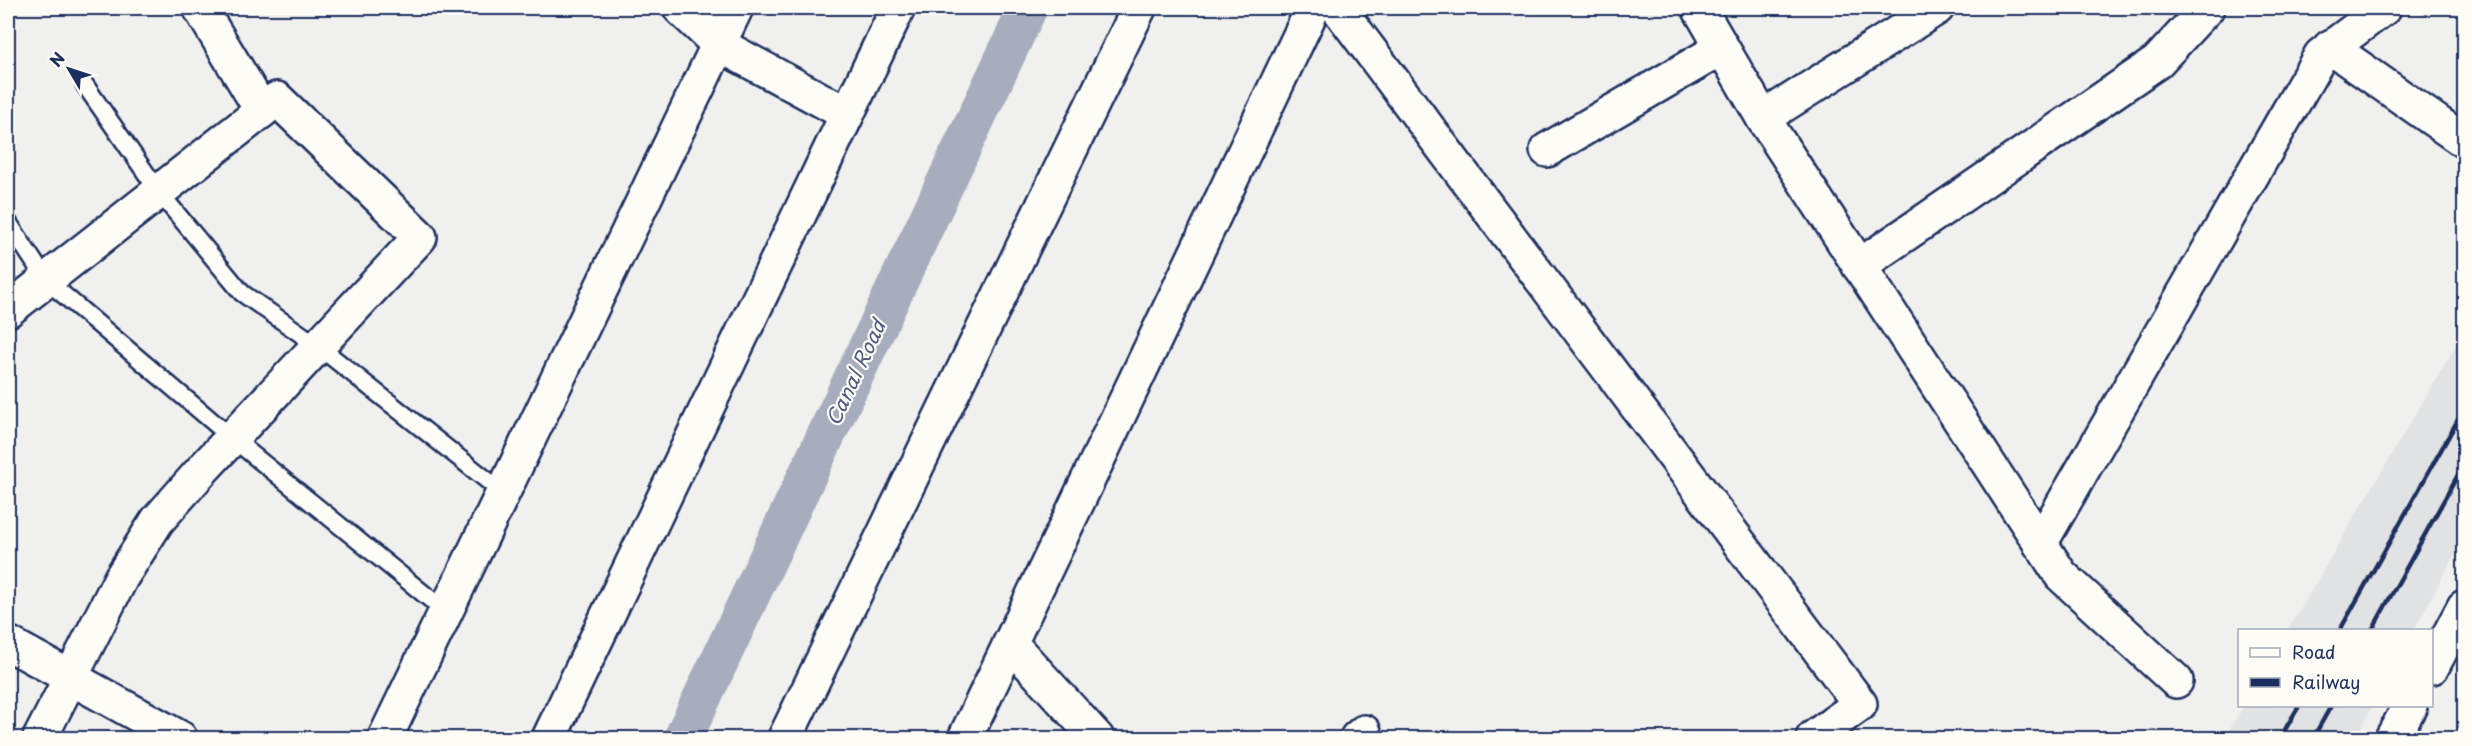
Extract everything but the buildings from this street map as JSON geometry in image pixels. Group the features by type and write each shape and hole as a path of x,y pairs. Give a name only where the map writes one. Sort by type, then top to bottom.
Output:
{"main road":[{"path":"200,8 262,111"},
{"path":"680,8 718,44 847,114"},
{"path":"386,738 736,8"},
{"path":"549,738 898,8"},
{"path":"785,738 1139,8"},
{"path":"965,738 1313,8"},
{"path":"1338,8 1860,704 1813,738"},
{"path":"1699,8 1763,118 2061,575 2176,681"},
{"path":"1763,118 1937,8"},
{"path":"1859,266 2157,62 2207,8"},
{"path":"2040,544 2321,55 2384,8"},
{"path":"2330,47 2464,141"},
{"path":"1547,150 1722,48"},
{"path":"8,310 277,99 420,237 157,521 121,578 40,738"},
{"path":"2433,665 2464,607"},
{"path":"8,643 180,738"},
{"path":"1010,643 1097,738"},
{"path":"2392,738 2409,707"}],"lane":[{"path":"85,85 159,192 242,293 318,346 502,492"},
{"path":"8,222 46,280 232,438 446,611"}],"shaded area":[{"path":"2464,332 2464,537 2415,629 2289,629"},
{"path":"2243,707 2372,707 2355,738 2224,738"}],"waterway":[{"name":"Canal Road","path":"683,738 1028,8"}],"railway":[{"path":"2341,629 2464,409"},
{"path":"2373,629 2464,464"},
{"path":"2280,738 2298,707"},
{"path":"2313,738 2330,707"}]}
